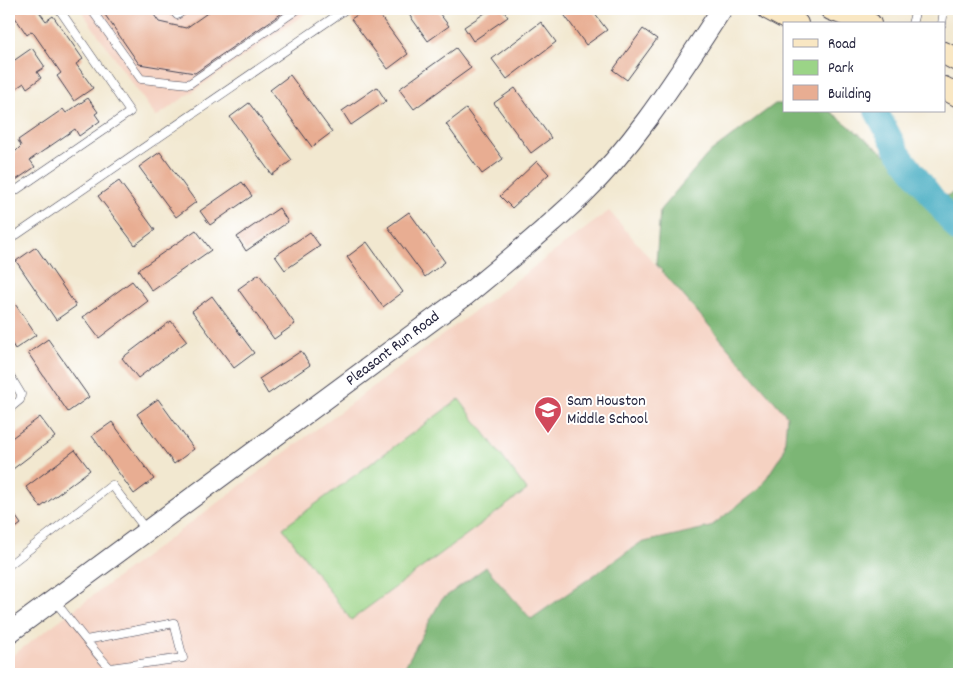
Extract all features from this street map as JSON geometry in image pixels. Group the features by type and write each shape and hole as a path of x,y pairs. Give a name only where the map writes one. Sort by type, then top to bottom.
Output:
{"main road":[{"path":"769,9 793,22"},
{"path":"831,9 865,22"},
{"path":"946,53 959,61"},
{"path":"946,89 959,96"}],"street":[{"name":"Pleasant Run Road","path":"9,633 465,296 583,194 620,153 683,68 722,9"}],"lane":[{"path":"9,195 130,112 59,9"},
{"path":"91,9 141,79 189,84 298,9"},
{"path":"172,9 177,15 186,9"},
{"path":"9,240 346,9"},
{"path":"913,22 916,9"},
{"path":"942,22 944,9"},
{"path":"9,374 21,394 20,400 9,409"},
{"path":"9,565 112,485 147,531"},
{"path":"54,600 86,640 110,668 183,658 174,623 86,640"}],"shaded area":[{"path":"80,9 312,9 156,117"},
{"name":"Sam Houston Middle School","path":"609,211 787,416 784,451 760,488 710,527 640,543 530,619 486,567 441,600 401,674 9,674 9,658"}],"green space":[{"path":"775,104 783,104 783,112 831,112 891,159 935,200 959,191 959,674 401,674 441,600 486,567 531,619 640,543 710,527 760,488 784,451 787,416 656,264 660,210 707,155"},
{"path":"459,399 527,490 351,620 283,528"}],"building":[{"path":"37,9 46,21 53,16 83,59 76,64 93,88 74,101 57,76 61,73 32,31 27,35 10,10"},
{"path":"101,9 150,9 159,22 186,28 213,9 288,9 195,73 139,64"},
{"path":"366,9 375,9 408,54 388,69 351,19"},
{"path":"405,9 436,9 449,26 428,41"},
{"path":"491,9 502,9 508,17 473,41 464,27"},
{"path":"560,9 591,9 607,30 586,45"},
{"path":"541,22 556,42 507,79 492,59"},
{"path":"643,29 657,39 627,80 613,70"},
{"path":"32,48 45,67 37,72 41,78 27,88 24,83 12,91 15,95 9,99 9,64"},
{"path":"456,48 471,68 414,109 399,89"},
{"path":"290,75 332,132 312,147 270,90"},
{"path":"377,87 386,101 351,125 342,111"},
{"path":"515,88 551,138 531,153 494,103"},
{"path":"88,98 98,112 95,114 100,121 79,136 75,129 30,160 35,167 16,180 12,173 9,176 9,158 21,146 18,140 63,109 66,113"},
{"path":"249,103 292,160 272,175 230,117"},
{"path":"466,109 503,159 482,174 446,124"},
{"path":"160,152 196,202 176,217 139,167"},
{"path":"537,161 549,174 512,208 500,196"},
{"path":"119,181 155,230 135,245 98,196"},
{"path":"242,182 252,196 210,225 200,211"},
{"path":"279,208 288,222 246,251 237,237"},
{"path":"409,212 445,262 425,277 388,227"},
{"path":"196,230 211,250 152,291 138,270"},
{"path":"310,232 320,246 285,270 275,256"},
{"path":"367,242 403,292 383,307 347,257"},
{"path":"36,247 76,306 56,320 16,261"},
{"path":"259,274 295,324 274,339 238,289"},
{"path":"132,281 148,301 99,338 83,317"},
{"path":"9,295 36,335 15,349 9,339"},
{"path":"212,296 254,353 234,368 192,311"},
{"path":"171,321 187,341 138,378 122,358"},
{"path":"48,339 89,397 68,412 28,353"},
{"path":"301,351 310,365 268,394 259,379"},
{"path":"158,399 194,449 174,464 137,414"},
{"path":"40,417 55,437 9,472 9,440"},
{"path":"112,422 154,479 134,494 92,436"},
{"path":"75,450 90,470 41,507 26,487"},
{"path":"9,507 21,524 9,533"}],"waterway":[{"path":"877,112 898,152 959,232"}],"place":[{"name":"Sam Houston Middle School","path":"548,434"}]}
